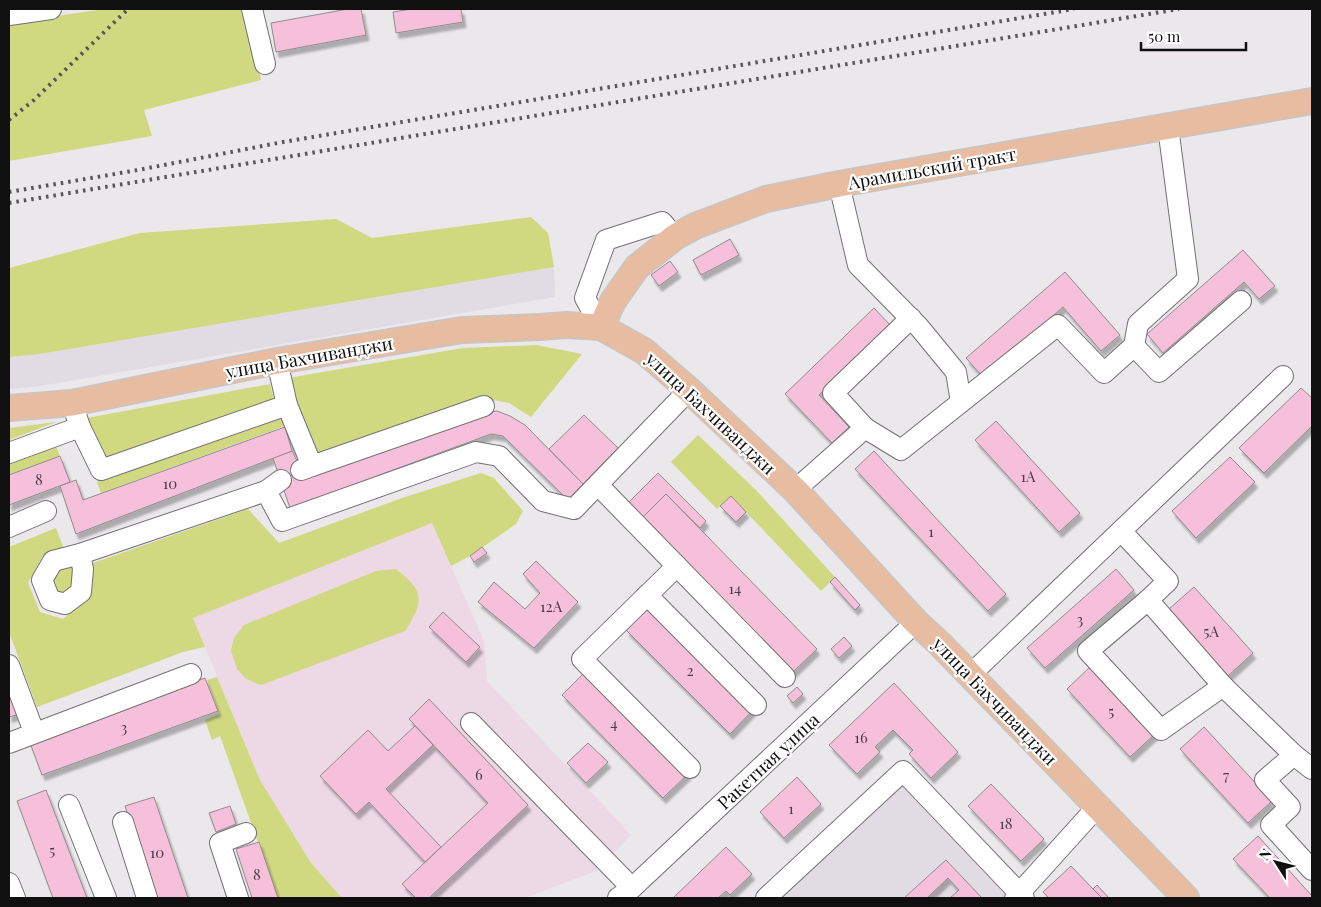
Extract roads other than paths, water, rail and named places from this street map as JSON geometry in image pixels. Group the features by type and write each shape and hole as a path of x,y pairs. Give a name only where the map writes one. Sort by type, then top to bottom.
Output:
{"main road":[{"name":"Арамильский тракт","path":"601,326 613,302 637,267 690,235 766,199 839,184 1312,101"},
{"name":"улица Бахчиванджи","path":"9,408 72,403 277,362 462,330 566,325 601,326 644,351 690,390 794,490 916,622 970,674 1185,898"}],"street":[{"path":"9,15 51,9"},
{"path":"252,9 265,64"},
{"path":"911,318 833,393 865,428 901,450 1058,326 1104,373 1134,346 1138,324 1188,279 1168,127"},
{"path":"839,184 858,265 911,318 956,372 961,402"},
{"path":"601,326 585,298 606,240 662,222 690,235"},
{"path":"1134,346 1159,372 1240,302"},
{"path":"277,362 287,404 307,468 484,406"},
{"path":"970,674 1283,376"},
{"path":"80,554 274,486 282,521 476,452 499,456 543,501 574,509 690,390"},
{"path":"72,403 80,427 101,470 287,404"},
{"path":"9,453 80,427"},
{"path":"794,490 865,428"},
{"path":"598,485 785,677"},
{"path":"9,526 46,512"},
{"path":"1121,531 1168,581 1088,651 1161,730 1222,686"},
{"path":"677,566 582,659 690,768"},
{"path":"647,595 756,705"},
{"path":"1148,600 1222,686 1312,769"},
{"name":"Ракетная улица","path":"625,893 916,622"},
{"path":"9,665 34,732"},
{"path":"9,743 191,674"},
{"path":"471,723 625,893"},
{"path":"1294,754 1265,780 1290,807 1271,825 1312,870"},
{"path":"766,898 903,771 1020,897 1097,807"},
{"path":"70,805 106,898"},
{"path":"123,822 147,898"},
{"path":"238,898 220,843 246,833"},
{"path":"9,883 14,898"}],"railway":[{"path":"9,120 34,100 128,9"},
{"path":"9,192 138,170 283,142 1074,9"},
{"path":"9,203 1179,9"}]}
